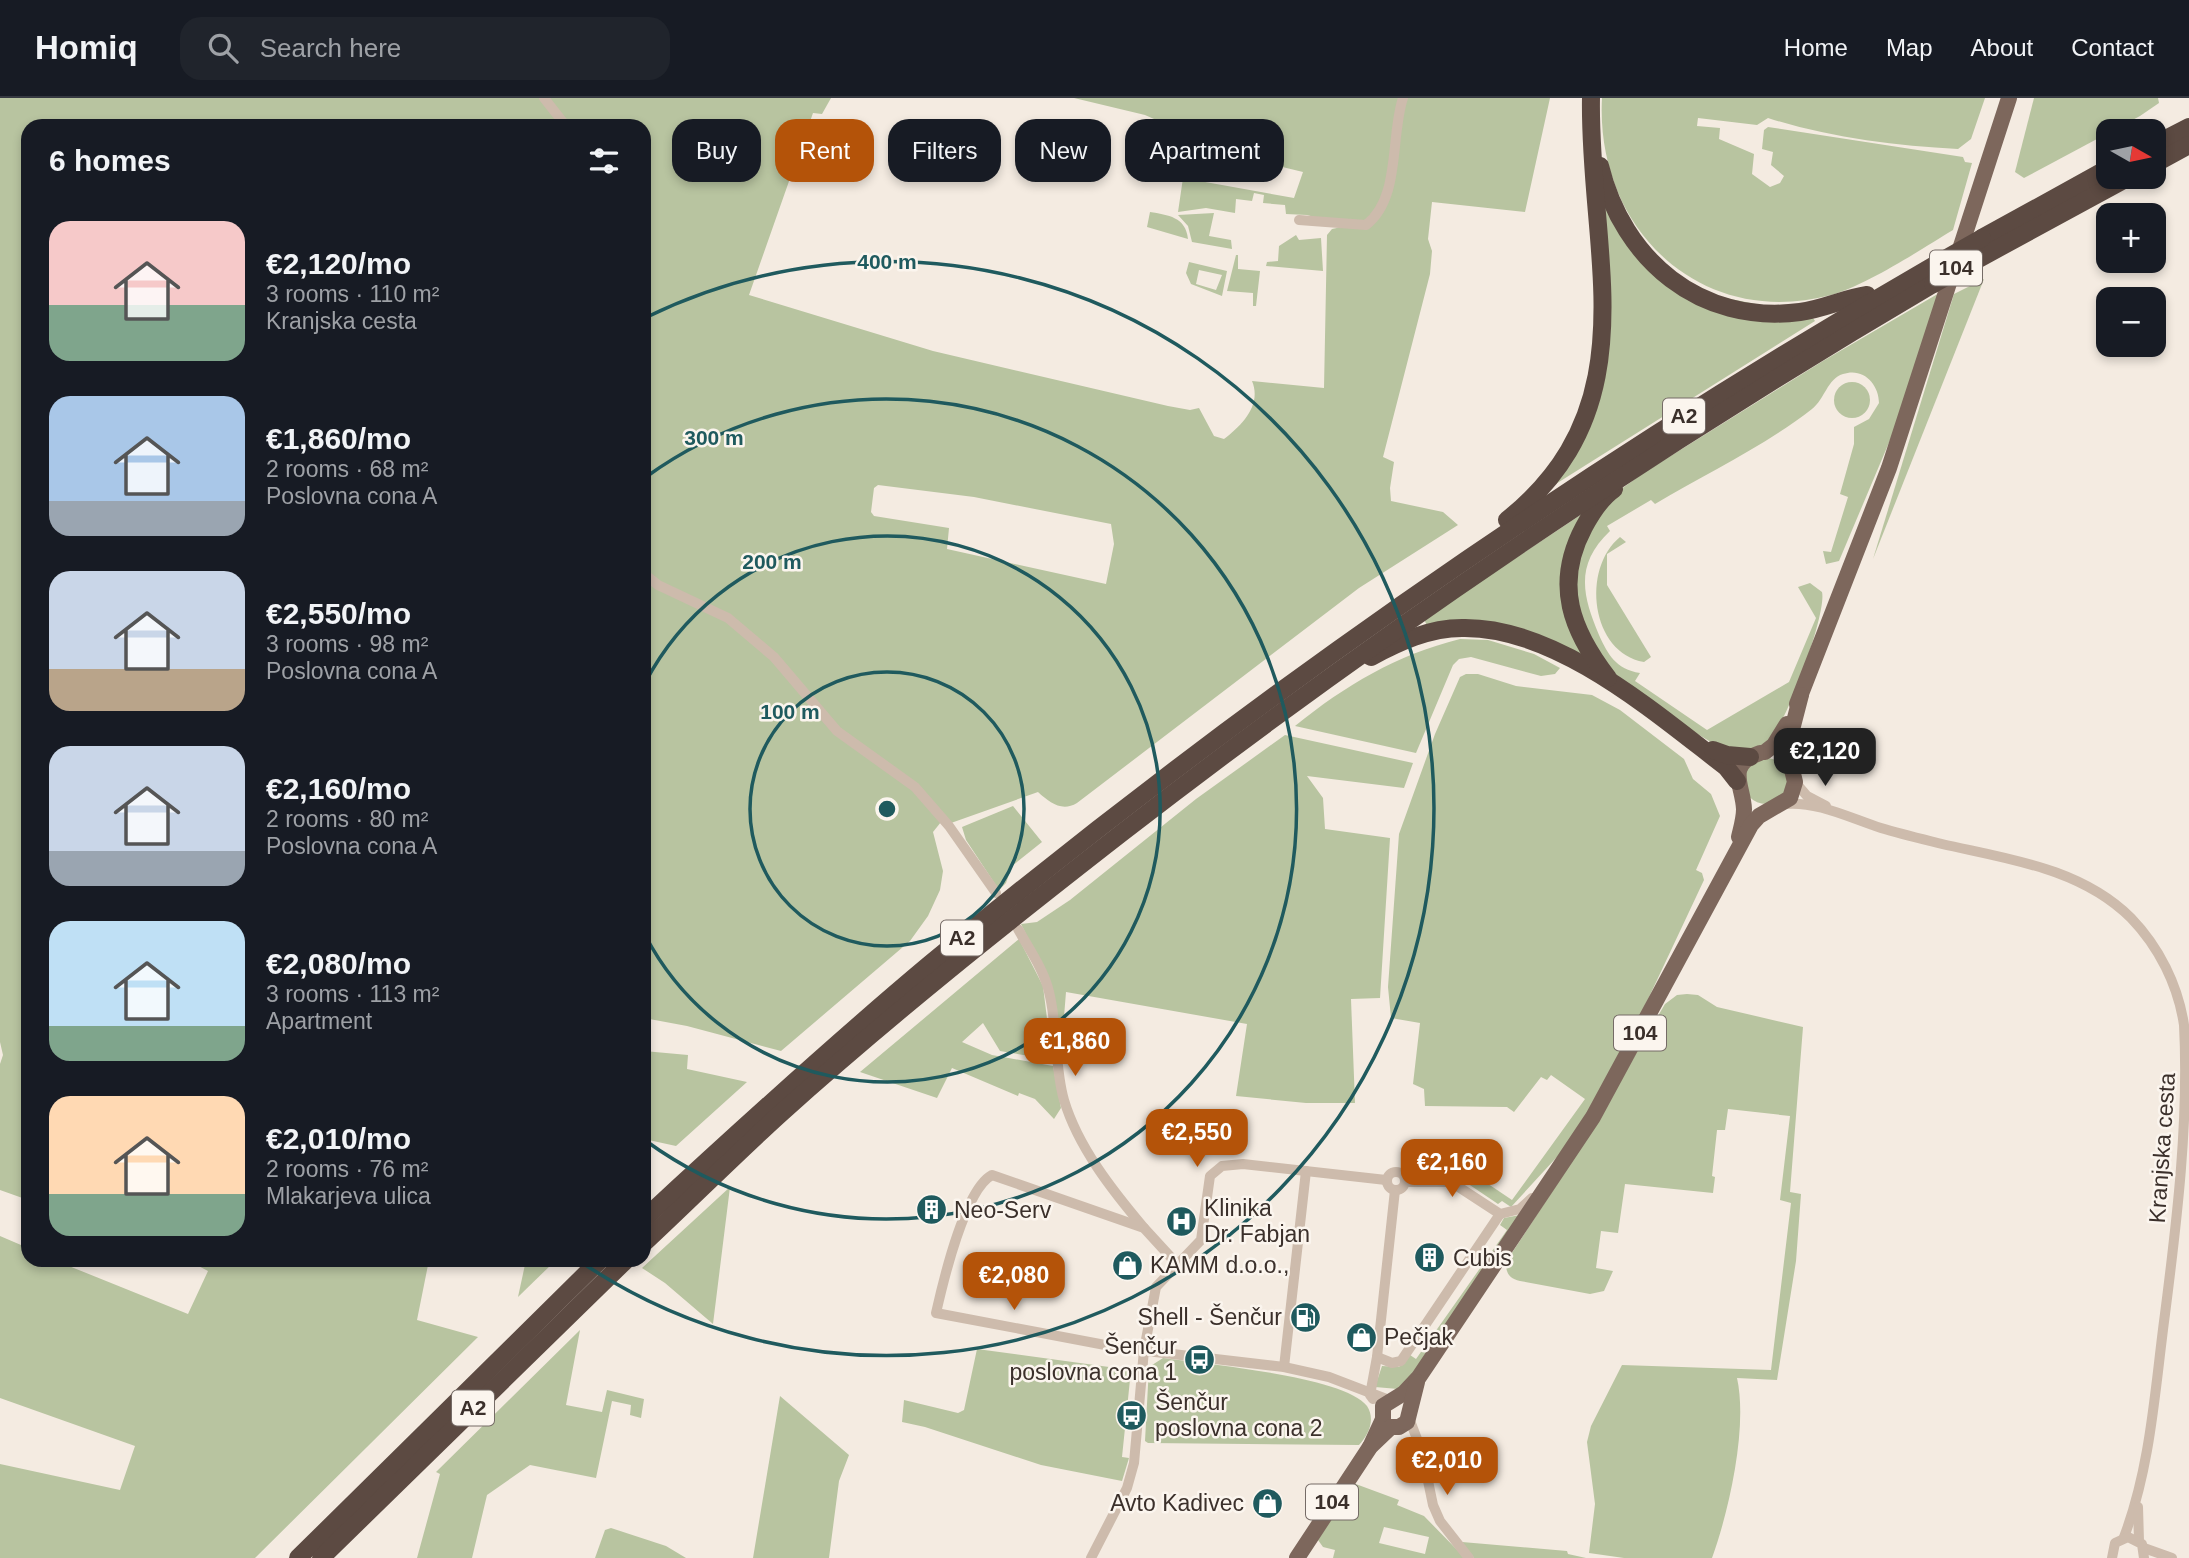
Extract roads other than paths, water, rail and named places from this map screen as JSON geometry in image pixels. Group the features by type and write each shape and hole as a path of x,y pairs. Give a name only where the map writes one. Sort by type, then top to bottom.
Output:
{"highway":[{"path":"1485,546 1500,525 1552,477 1570,451 1586,418 1597,384 1603,315 1591,98"},
{"path":"2166,139 2189,127"},
{"path":"1592,136 1610,200 1625,231 1650,262 1688,291 1718,304 1772,313 1827,308 1861,296 1886,292"},
{"path":"2166,157 2189,145"},
{"name":"A2","path":"651,1213 770,1103 928,966 1096,830 1297,679 1485,546 1639,444 1886,292 2096,175"},
{"name":"A2","path":"651,1236 780,1114 943,975 1168,797 1347,662 1497,557 1648,458 1933,284 2107,189"},
{"path":"1612,684 1593,658 1574,622 1569,590 1572,554 1594,511 1610,492 1634,477 1648,458"},
{"path":"1347,662 1371,657 1407,639 1433,632 1484,629 1536,641 1612,684 1694,742 1726,767 1737,781"},
{"path":"1694,742 1727,755 1758,755"},
{"name":"A2","path":"298,1558 593,1267"},
{"name":"A2","path":"321,1558 619,1267"}],"main road":[{"name":"104","path":"1732,856 1741,829 1742,799 1737,781 1739,771 1781,735 1801,695 1893,458 2008,98"},
{"name":"104","path":"1297,1558 1562,1167 1627,1058 1732,856 1751,825 1794,791 1795,782 1787,749 1801,695"},
{"path":"1758,755 1784,758 1790,766"},
{"path":"1742,799 1759,810 1776,807"}],"street":[{"path":"544,98 560,119"},
{"path":"1299,220 1357,226 1366,225 1379,216 1387,189 1396,119 1403,98"},
{"path":"651,580 728,618 774,657 837,731 915,788 949,826 996,893"},
{"path":"1795,782 1807,796 1839,813"},
{"path":"1776,807 1805,804 1839,813"},
{"name":"Kranjska cesta","path":"1839,813 1897,833 2046,869 2088,886 2131,918 2157,952 2172,980 2181,1010 2187,1047 2188,1127 2138,1496"},
{"path":"1018,929 1049,992 1056,1062 1064,1100 1072,1119 1095,1163 1144,1228 1177,1264"},
{"path":"1091,1558 1127,1488 1134,1463 1144,1350 1156,1287 1200,1240 1210,1175 1222,1166 1243,1164 1387,1180"},
{"path":"1377,1357 1392,1363 1401,1361 1500,1213 1525,1205 1562,1167"},
{"path":"1284,1367 1306,1171"},
{"path":"1396,1172 1403,1175 1405,1182 1401,1188 1395,1190 1388,1187 1387,1180 1390,1174 1396,1172"},
{"path":"1144,1228 992,1175 983,1180 971,1201 936,1313 1066,1339 1284,1367 1329,1377 1370,1395 1395,1414 1418,1442 1428,1491 1440,1521 1469,1558"},
{"path":"1405,1182 1451,1182 1500,1213"},
{"path":"1370,1395 1377,1357 1395,1190"},
{"path":"2112,1558 2115,1543 2124,1537 2138,1496"},
{"path":"2138,1496 2142,1549"},
{"path":"2124,1537 2142,1549 2172,1558"}],"place":[{"name":"Neo-Serv","path":"931,1210"},
{"name":"Klinika Dr. Fabjan","path":"1181,1221"},
{"name":"Cubis","path":"1430,1258"},
{"name":"KAMM d.o.o.,","path":"1127,1265"},
{"name":"Shell - Šenčur","path":"1305,1317"},
{"name":"Pečjak","path":"1361,1337"},
{"name":"Šenčur poslovna cona 1","path":"1200,1359"},
{"name":"Šenčur poslovna cona 2","path":"1132,1415"},
{"name":"Avto Kadivec","path":"1267,1503"}]}
